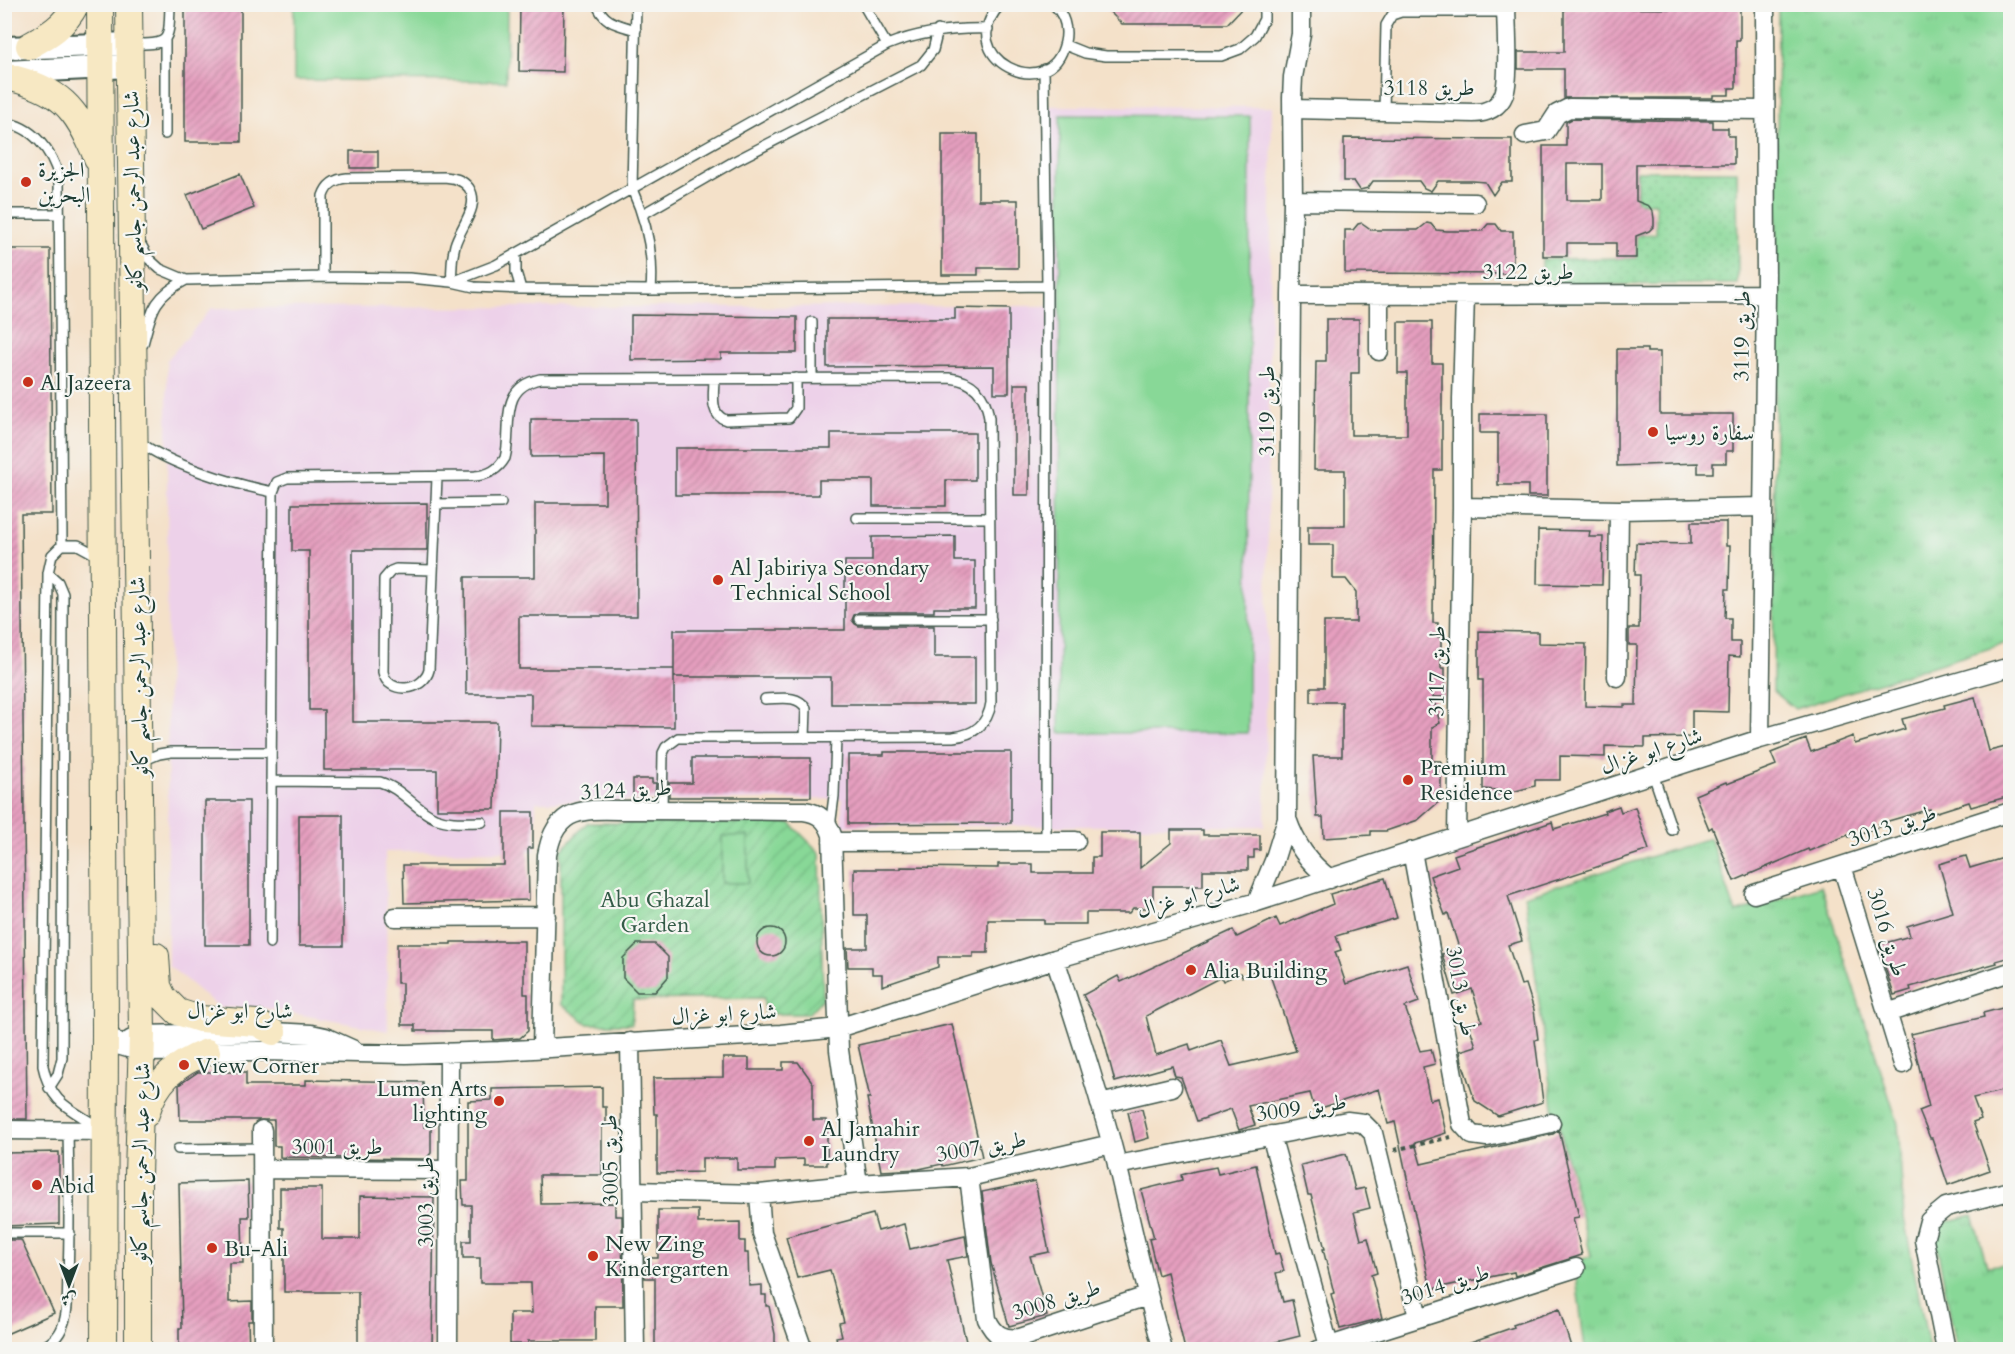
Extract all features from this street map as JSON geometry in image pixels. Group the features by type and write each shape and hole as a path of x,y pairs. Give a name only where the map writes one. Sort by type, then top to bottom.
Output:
{"main road":[{"path":"17,47 60,27 70,16 76,4"},
{"name":"شارع عبد الرحمن جاسم كانو","path":"100,4 105,1027 128,1049 141,1132 138,1175 138,1350"},
{"name":"شارع عبد الرحمن جاسم كانو","path":"104,1337 105,1131 128,1049 141,884 129,4"},
{"path":"4,74 47,89 63,100 87,132 101,168"},
{"path":"141,884 153,913 158,986 170,1005 189,1017 248,1021 273,1032"},
{"path":"141,1132 150,1099 158,1086 179,1065 207,1052"},
{"path":"105,1131 128,1148 135,1161 138,1175"}],"street":[{"name":"طريق 3119","path":"1287,819 1292,109 1293,77 1300,34 1300,4"},
{"name":"طريق 3119","path":"1760,739 1766,294 1765,4"},
{"name":"طريق 3118","path":"1292,109 1482,113 1496,106 1506,87 1506,8"},
{"path":"17,47 101,56 130,55"},
{"path":"4,74 101,56"},
{"path":"1525,135 1540,134 1546,131 1557,114 1569,108 1764,110"},
{"path":"1293,201 1475,203"},
{"name":"طريق 3122","path":"1291,295 1379,297 1766,294"},
{"name":"طريق 3117","path":"1457,837 1465,295"},
{"path":"1379,297 1379,351"},
{"path":"1462,507 1619,510 1762,507"},
{"path":"1617,677 1619,510"},
{"name":"شارع ابو غزال","path":"128,1049 450,1054 781,1034 838,1028 1055,959 1257,902 1760,739 2010,667"},
{"name":"طريق 3124","path":"543,1047 547,855 550,838 569,816 586,811 804,811 819,815 831,835"},
{"name":"طريق 3013","path":"1754,894 2010,812"},
{"path":"1287,819 1302,853 1330,879"},
{"path":"1257,902 1274,861 1287,819"},
{"path":"858,1184 841,1076 831,835 1076,841"},
{"name":"طريق 3013","path":"1412,852 1462,1124 1471,1134"},
{"name":"طريق 3016","path":"1842,866 1903,1064"},
{"path":"395,917 546,916"},
{"path":"1055,959 1112,1144 1147,1296 1163,1350"},
{"name":"طريق 3016","path":"1887,1013 2010,972"},
{"name":"شارع ابو غزال","path":"128,1049 273,1032 325,1037 358,1052"},
{"name":"طريق 3005","path":"630,1042 635,1350"},
{"name":"طريق 3003","path":"448,1350 450,1054"},
{"path":"1100,1104 1172,1087"},
{"name":"طريق 3009","path":"1117,1166 1347,1121 1363,1123 1373,1133 1418,1317"},
{"path":"1471,1134 1487,1137 1551,1123"},
{"path":"4,1130 105,1131"},
{"name":"طريق 3014","path":"1271,1135 1323,1348 1576,1268"},
{"name":"طريق 3001","path":"261,1139 263,1350"},
{"name":"طريق 3007","path":"633,1191 759,1194 858,1184 969,1177 1112,1144"},
{"name":"طريق 3001","path":"262,1169 449,1170"},
{"name":"طريق 3008","path":"969,1177 987,1319 993,1343 1020,1338 1147,1296"},
{"path":"1946,1350 1924,1240 1929,1221 1946,1207 2010,1191"},
{"path":"759,1194 762,1233 803,1350"},
{"path":"90,1350 104,1337"}],"lane":[{"path":"165,134 165,40 169,32 170,4"},
{"path":"597,4 606,20 636,30"},
{"path":"636,4 632,189 643,214 651,250 651,290"},
{"path":"863,4 887,45"},
{"path":"1001,4 990,19 988,29 990,48 1000,63 1008,69 1026,73 1044,69 1057,59 1065,45 1065,25 1062,16 1053,4"},
{"path":"1065,45 1085,53 1106,56 1221,56 1240,49 1255,36 1264,19 1264,4"},
{"path":"1384,111 1386,25 1392,15 1401,12 1506,8"},
{"path":"452,282 486,270 516,254 887,45 938,30 988,29"},
{"path":"643,214 733,162 921,65 933,50 938,30"},
{"path":"130,55 165,40"},
{"path":"1044,69 1047,286 1046,841"},
{"path":"4,123 26,129 52,159 59,178 62,545"},
{"path":"323,277 323,196 329,184 341,178 444,177 455,178 464,183 471,191 473,201 471,211 454,246 452,282"},
{"path":"4,214 60,214"},
{"path":"132,214 140,244 149,259 159,268 186,280 409,278 452,282 474,287 521,290 1047,286"},
{"path":"516,254 516,272 521,290"},
{"path":"134,380 150,315 156,303 168,289 186,280"},
{"path":"812,322 812,378"},
{"path":"714,378 716,414 721,419 737,420 789,418 796,408 796,378"},
{"path":"270,943 273,492 277,482 287,478 483,476 501,465 507,451 511,401 519,389 532,381 957,378 972,385 984,399 988,408 991,703 987,719 969,735 953,737 678,738 666,747 661,759 662,810"},
{"path":"135,438 159,454 207,474 273,492"},
{"path":"433,570 396,569 387,574 384,579 383,672 384,678 393,686 413,687 419,685 428,676 433,570 436,504 437,477"},
{"path":"436,504 501,503"},
{"path":"857,518 990,518"},
{"path":"102,558 78,545 62,545 52,555 48,573 43,1066 49,1088 55,1097 105,1131"},
{"path":"48,573 58,582 63,594 62,1058 58,1074 49,1088"},
{"path":"859,619 991,619"},
{"path":"765,699 796,699 803,704 806,708 805,738"},
{"path":"831,835 836,738"},
{"path":"140,762 171,752 271,752"},
{"path":"1653,774 1672,830"},
{"path":"271,781 380,782 393,787 436,818 453,822 482,822"},
{"path":"37,1350 57,1337 66,1311 70,1233 68,1131"},
{"path":"178,1149 261,1139"},
{"path":"4,1233 70,1233"}],"path":[{"path":"1378,1154 1471,1134"}],"shaded area":[{"name":"Al Jabiriya Secondary Technical School","path":"1049,106 1272,107 1265,826 842,826 842,799 536,802 535,851 385,852 388,1031 259,1007 220,1008 168,965 167,360 212,308 1049,306"}],"green space":[{"path":"294,5 507,5 506,81 294,80"},
{"path":"1778,5 2010,5 2010,642 1795,709 1773,691"},
{"path":"1060,115 1250,116 1248,733 1059,733"},
{"path":"1637,171 1737,171 1738,284 1542,285 1542,259 1636,258 1636,235 1656,234 1656,203 1637,203"},
{"name":"Abu Ghazal Garden","path":"587,823 790,823 820,853 823,998 808,1014 764,1014 764,998 633,1000 632,1024 588,1024 561,1004 561,851"},
{"path":"722,836 748,836 748,883 722,883"},
{"path":"1710,838 1736,913 1821,886 1898,1124 1904,1218 1929,1349 1585,1349 1574,1262 1591,1256 1558,1122 1555,1122 1525,896"},
{"path":"1973,1215 1987,1266 2010,1264 2010,1349 1957,1349 1935,1237 1946,1222"}],"building":[{"path":"185,4 241,4 241,142 185,142"},
{"path":"520,4 564,4 563,72 519,71"},
{"path":"1102,4 1246,4 1227,24 1122,24"},
{"path":"1703,5 1740,5 1740,40 1736,40 1736,88 1729,88 1729,95 1713,95 1713,98 1564,98 1564,69 1518,69 1518,52 1564,52 1564,8 1703,9"},
{"path":"1572,119 1713,121 1713,128 1728,128 1728,136 1734,136 1734,164 1636,164 1636,201 1649,206 1653,212 1654,226 1649,231 1636,236 1636,258 1616,258 1616,243 1567,243 1567,256 1543,256 1543,146 1566,146 1566,122","holes":["1567,164 1602,164 1602,200 1567,200"]},
{"path":"942,134 978,134 978,200 1018,200 1018,268 978,268 978,275 942,275"},
{"path":"1344,138 1512,139 1512,182 1502,182 1493,195 1485,182 1473,181 1438,181 1431,191 1424,188 1419,181 1373,181 1368,188 1360,190 1354,181 1344,181"},
{"path":"350,151 378,151 378,168 350,168"},
{"path":"240,174 254,208 201,229 187,195"},
{"path":"1362,223 1372,230 1418,230 1427,223 1436,230 1447,231 1482,231 1488,224 1496,224 1501,231 1513,231 1513,274 1345,273 1345,230 1353,230"},
{"path":"4,249 50,249 52,514 21,514 27,1119 4,1119"},
{"path":"955,308 1009,309 1009,393 994,393 994,366 827,367 827,319 955,319"},
{"path":"631,315 797,317 797,353 721,353 721,359 631,360"},
{"path":"1326,319 1359,319 1359,373 1351,373 1351,435 1407,435 1407,373 1398,373 1398,322 1432,322 1432,363 1442,363 1442,470 1434,470 1433,623 1438,623 1438,637 1441,637 1441,668 1445,668 1445,697 1433,697 1440,723 1432,727 1432,761 1441,761 1441,800 1418,820 1386,831 1371,831 1371,835 1324,838 1323,817 1317,817 1313,756 1342,756 1342,702 1311,702 1311,687 1324,687 1324,622 1356,622 1356,592 1346,579 1333,579 1333,545 1308,545 1308,526 1345,526 1345,470 1314,470 1316,361 1326,361"},
{"path":"1617,349 1647,349 1647,352 1660,352 1660,414 1733,414 1733,451 1726,451 1726,463 1713,463 1713,473 1698,473 1698,463 1617,466"},
{"path":"1014,384 1029,384 1029,495 1014,495"},
{"path":"1480,414 1547,414 1547,496 1528,496 1528,485 1498,485 1498,433 1480,433"},
{"path":"531,419 636,419 637,616 519,616 519,669 674,669 674,727 531,726 531,694 466,694 465,577 535,577 535,503 605,503 605,456 531,457"},
{"path":"831,433 975,433 975,480 946,480 946,506 873,506 873,480 819,480 819,495 675,495 675,448 831,448"},
{"path":"427,503 427,550 353,550 353,722 497,722 495,809 437,809 437,770 324,770 324,710 309,710 309,551 292,551 292,504"},
{"path":"1691,522 1726,522 1726,546 1730,546 1729,589 1726,589 1725,618 1731,618 1731,642 1740,642 1740,657 1729,656 1728,712 1692,711 1692,737 1645,738 1645,747 1605,746 1605,757 1560,756 1560,780 1535,780 1535,786 1504,794 1496,794 1496,790 1483,789 1483,680 1479,680 1479,631 1538,632 1538,643 1586,644 1585,706 1636,705 1637,645 1629,645 1629,628 1639,628 1640,575 1635,575 1636,543 1691,544"},
{"path":"1538,530 1590,531 1589,537 1603,537 1602,585 1537,584"},
{"path":"955,536 955,561 975,561 975,608 934,608 934,612 859,612 852,620 859,626 934,626 934,657 975,657 975,704 831,704 831,677 674,677 674,630 845,630 845,561 872,561 872,537"},
{"path":"1975,697 1989,751 2010,746 2010,796 1971,807 1969,802 1931,814 1930,809 1878,824 1879,827 1849,837 1848,835 1809,851 1808,849 1734,881 1712,827 1709,829 1695,795 1776,765 1771,753 1806,739 1811,752 1853,736 1855,744 1905,729 1902,719 1945,708 1944,705"},
{"path":"884,752 1011,752 1011,823 848,824 848,755 884,755"},
{"path":"692,758 811,758 811,797 669,797 669,783 692,783"},
{"path":"633,779 652,779 652,783 656,783 655,797 633,799"},
{"path":"205,801 249,801 249,945 205,945"},
{"path":"1619,806 1621,812 1635,807 1649,850 1508,896 1522,941 1508,945 1521,985 1526,984 1534,1010 1538,1039 1535,1040 1543,1102 1498,1116 1475,1101 1462,1062 1460,1051 1476,1046 1469,1025 1482,1021 1472,989 1454,995 1442,954 1459,948 1448,913 1445,915 1430,876 1458,866 1454,855 1552,822 1554,829 1605,813 1604,811"},
{"path":"504,812 533,812 533,848 528,848 529,900 404,903 403,865 504,865"},
{"path":"299,815 343,815 343,946 299,946"},
{"path":"1171,830 1203,830 1203,835 1260,835 1260,850 1254,850 1254,858 1248,858 1248,870 1203,870 1203,886 1153,886 1153,908 1133,908 1129,913 1086,913 1086,924 1044,924 1044,920 988,920 988,953 973,953 973,957 938,957 938,967 882,986 882,974 872,974 872,967 848,967 847,948 867,948 867,915 854,915 854,869 998,868 998,864 1033,864 1033,873 1092,873 1092,857 1100,857 1100,832 1140,832 1140,868 1171,843"},
{"path":"1966,856 1970,868 2010,856 2010,957 1996,961 1997,963 1910,987 1911,990 1894,995 1878,945 1910,936 1907,926 1953,912 1939,864"},
{"path":"1385,878 1397,918 1336,936 1341,950 1335,952 1346,984 1407,964 1419,1002 1405,1007 1420,1051 1431,1049 1435,1064 1423,1067 1430,1100 1438,1098 1446,1133 1415,1143 1421,1164 1553,1134 1559,1130 1579,1217 1573,1218 1582,1255 1515,1276 1514,1272 1431,1289 1395,1122 1388,1124 1379,1089 1315,1110 1310,1093 1248,1106 1255,1125 1239,1130 1231,1109 1197,1121 1181,1077 1175,1076 1172,1066 1115,1082 1101,1029 1083,995 1118,976 1121,982 1233,930 1237,937 1276,918 1280,926 1333,904 1330,894","holes":["1262,966 1266,973 1269,972 1296,1051 1231,1066 1221,1040 1191,1051 1189,1044 1156,1055 1146,1016 1221,977 1223,981 1240,973 1242,977"]},
{"path":"771,928 781,932 785,942 781,952 771,956 761,952 757,942 761,932"},
{"path":"524,941 524,994 528,994 528,1031 520,1038 493,1040 493,1031 415,1031 415,1025 402,1025 402,983 397,983 397,944"},
{"path":"637,944 655,944 668,957 668,977 655,992 637,992 623,978 623,958"},
{"path":"2010,1006 2010,1089 1973,1098 1981,1119 1973,1122 1990,1170 1948,1185 1932,1138 1930,1138 1919,1111 1929,1107 1911,1034 1984,1017 1983,1013"},
{"path":"952,1024 982,1157 943,1166 942,1164 919,1169 881,1171 867,1098 870,1098 858,1045"},
{"path":"723,1058 749,1058 749,1070 783,1070 783,1062 798,1062 813,1083 813,1120 827,1120 827,1165 804,1165 804,1159 775,1160 775,1170 737,1170 737,1158 702,1158 702,1172 657,1173 657,1114 654,1114 653,1078 723,1077"},
{"path":"198,1072 246,1072 246,1085 306,1085 306,1080 423,1082 424,1127 431,1127 431,1153 426,1159 280,1157 280,1146 274,1146 274,1120 180,1120 179,1085"},
{"path":"602,1087 602,1107 606,1107 606,1125 602,1125 602,1175 540,1175 541,1204 615,1203 615,1216 622,1216 623,1306 595,1306 595,1341 528,1341 528,1344 510,1344 510,1313 532,1313 531,1283 480,1283 480,1258 463,1258 463,1241 471,1241 471,1205 463,1205 462,1181 468,1181 468,1101 492,1100 492,1089"},
{"path":"1142,1109 1149,1138 1135,1142 1128,1112"},
{"path":"59,1152 59,1224 4,1226 4,1153"},
{"path":"1346,1154 1355,1190 1365,1188 1370,1208 1354,1212 1361,1240 1368,1238 1377,1273 1371,1275 1382,1318 1340,1329 1331,1294 1334,1293 1323,1249 1325,1249 1301,1165"},
{"path":"1256,1165 1275,1254 1279,1253 1284,1271 1276,1273 1283,1302 1292,1300 1300,1336 1244,1350 1185,1350 1167,1272 1158,1275 1149,1239 1154,1238 1141,1190 1182,1180 1181,1175 1195,1171 1216,1167 1218,1174"},
{"path":"248,1181 249,1217 242,1217 243,1263 229,1263 229,1302 252,1301 252,1321 248,1321 249,1350 179,1350 179,1328 182,1328 179,1183"},
{"path":"1035,1181 1049,1252 1030,1256 1047,1316 1009,1326 991,1263 982,1192"},
{"path":"280,1188 322,1188 322,1239 360,1239 360,1196 434,1197 432,1350 358,1350 358,1292 284,1292 284,1228 280,1228"},
{"path":"658,1210 698,1210 698,1223 740,1222 740,1241 745,1241 745,1253 748,1253 749,1286 762,1285 762,1295 766,1295 766,1306 769,1306 775,1334 775,1350 655,1350 655,1278 645,1278 645,1258 658,1258"},
{"path":"873,1214 878,1231 904,1224 910,1249 965,1236 968,1256 947,1260 968,1350 839,1350 836,1337 842,1336 839,1323 844,1322 830,1270 797,1278 786,1237"},
{"path":"4,1240 21,1240 54,1313 4,1335"},
{"path":"1559,1309 1572,1350 1456,1350 1456,1347"}],"place":[{"name":"الجزيرة البحرين","path":"26,182"},
{"name":"Al Jazeera","path":"28,382"},
{"name":"سفارة روسيا","path":"1653,432"},
{"name":"Al Jabiriya Secondary Technical School","path":"718,580"},
{"name":"Premium Residence","path":"1408,780"},
{"name":"Alia Building","path":"1191,970"},
{"name":"View Corner","path":"184,1065"},
{"name":"Lumen Arts lighting","path":"499,1101"},
{"name":"Al Jamahir Laundry","path":"809,1141"},
{"name":"Abid","path":"37,1185"},
{"name":"Bu-Ali","path":"212,1248"},
{"name":"New Zing Kindergarten","path":"593,1256"}]}
